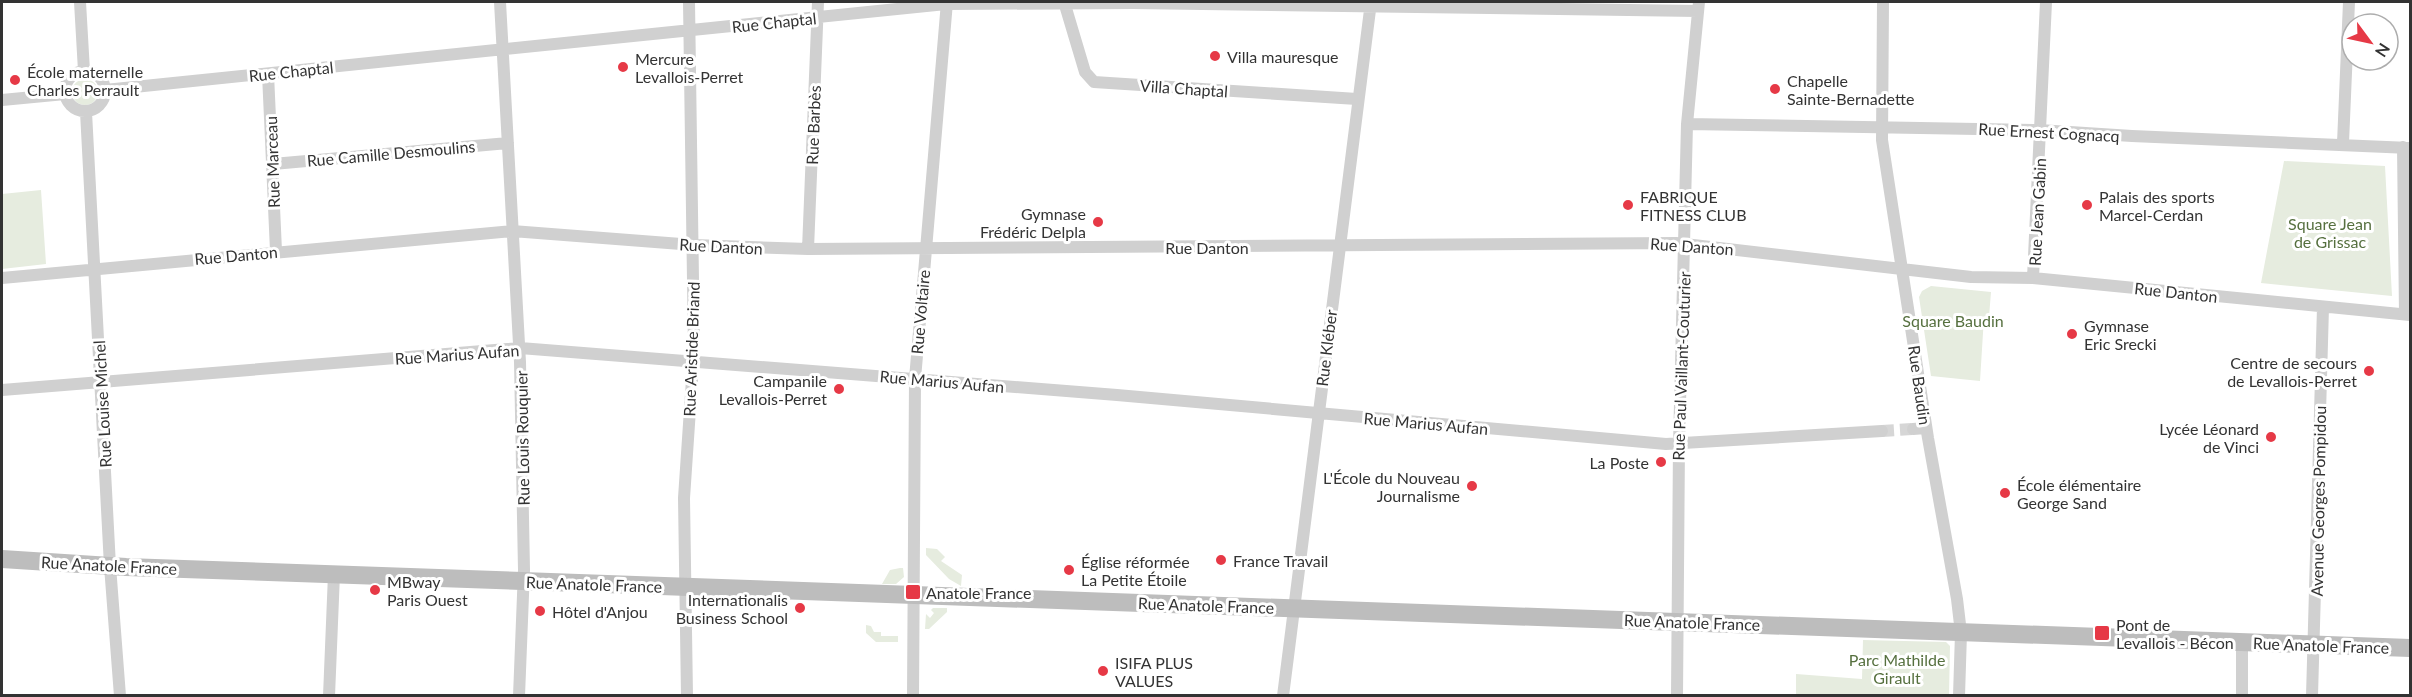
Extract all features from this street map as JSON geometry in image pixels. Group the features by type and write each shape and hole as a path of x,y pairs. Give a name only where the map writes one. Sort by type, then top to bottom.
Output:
{"main road":[{"name":"Rue Anatole France","path":"2,559 110,566 686,588 2410,648"}],"street":[{"path":"80,2 84,71"},
{"name":"Rue Louis Rouquier","path":"500,2 520,348 524,581 519,696"},
{"name":"Rue Aristide Briand","path":"687,696 684,498 693,360 694,245 689,2"},
{"name":"Rue Barbès","path":"808,249 818,2"},
{"name":"Rue Baudin","path":"1883,2 1882,127 1926,428 1961,633 1959,696"},
{"name":"Rue Jean Gabin","path":"2033,278 2046,2"},
{"path":"2343,143 2349,2"},
{"name":"Rue Chaptal","path":"105,90 947,3 1698,6"},
{"name":"Rue Voltaire","path":"913,696 915,379 947,3"},
{"name":"Rue Kléber","path":"1283,696 1370,4"},
{"name":"Villa Chaptal","path":"1065,5 1084,72 1094,82 1357,99"},
{"name":"Rue Paul Vaillant-Couturier","path":"1677,696 1679,444 1684,243 1688,124 1698,6"},
{"path":"84,71 96,74 102,80 105,90 100,105 86,111 74,108 65,94 68,79 77,72 84,71"},
{"name":"Rue Marceau","path":"268,74 276,251"},
{"path":"2,100 65,94"},
{"name":"Rue Louise Michel","path":"86,111 110,566 120,696"},
{"name":"Rue Ernest Cognacq","path":"1688,124 2039,130 2132,136 2343,143 2407,148"},
{"name":"Rue Camille Desmoulins","path":"273,164 508,143"},
{"path":"2407,148 2408,314"},
{"name":"Rue Danton","path":"2,278 512,231 694,245 808,249 1684,243 1971,277 2033,278 2408,314"},
{"name":"Avenue Georges Pompidou","path":"2312,696 2322,307"},
{"name":"Rue Marius Aufan","path":"2,390 520,348 693,360 1679,444 1882,432"},
{"path":"1913,429 1926,428"},
{"path":"328,696 334,574"},
{"path":"2242,642 2242,696"}],"green space":[{"path":"85,79 94,83 98,92 94,101 85,105 76,101 72,92 76,83"},
{"name":"Square Jean de Grissac","path":"2284,161 2385,166 2392,296 2261,283"},
{"path":"41,190 46,264 2,269 2,194"},
{"name":"Square Baudin","path":"1931,286 1991,292 1989,317 1984,317 1980,381 1931,376 1919,297 1922,291"},
{"path":"926,548 937,549 945,557 941,561 962,575 961,586 949,579 926,555"},
{"path":"903,568 904,577 896,584 882,584 890,570"},
{"path":"947,608 947,612 929,629 925,629 926,614 930,618 934,613 931,610"},
{"path":"866,625 871,626 874,632 881,632 881,636 898,636 898,642 876,642 866,633"},
{"name":"Parc Mathilde Girault","path":"1863,640 1946,642 1950,646 1949,695 1796,695 1796,674 1862,679"}],"tunnel":[{"path":"1882,431 1913,429"}],"place":[{"name":"Villa mauresque","path":"1215,56"},
{"name":"Mercure Levallois-Perret","path":"623,67"},
{"name":"École maternelle Charles Perrault","path":"15,80"},
{"name":"Chapelle Sainte-Bernadette","path":"1775,89"},
{"name":"FABRIQUE FITNESS CLUB","path":"1628,205"},
{"name":"Palais des sports Marcel-Cerdan","path":"2087,205"},
{"name":"Gymnase Frédéric Delpla","path":"1098,222"},
{"name":"Gymnase Eric Srecki","path":"2072,334"},
{"name":"Centre de secours de Levallois-Perret","path":"2369,371"},
{"name":"Campanile Levallois-Perret","path":"839,389"},
{"name":"Lycée Léonard de Vinci","path":"2271,437"},
{"name":"La Poste","path":"1661,462"},
{"name":"L'École du Nouveau Journalisme","path":"1472,486"},
{"name":"École élémentaire George Sand","path":"2005,493"},
{"name":"France Travail","path":"1221,560"},
{"name":"Église réformée La Petite Étoile","path":"1069,570"},
{"name":"MBway Paris Ouest","path":"375,590"},
{"name":"Anatole France","path":"913,592"},
{"name":"Internationalis Business School","path":"800,608"},
{"name":"Hôtel d'Anjou","path":"540,611"},
{"name":"Pont de Levallois - Bécon","path":"2102,633"},
{"name":"ISIFA PLUS VALUES","path":"1103,671"}]}
